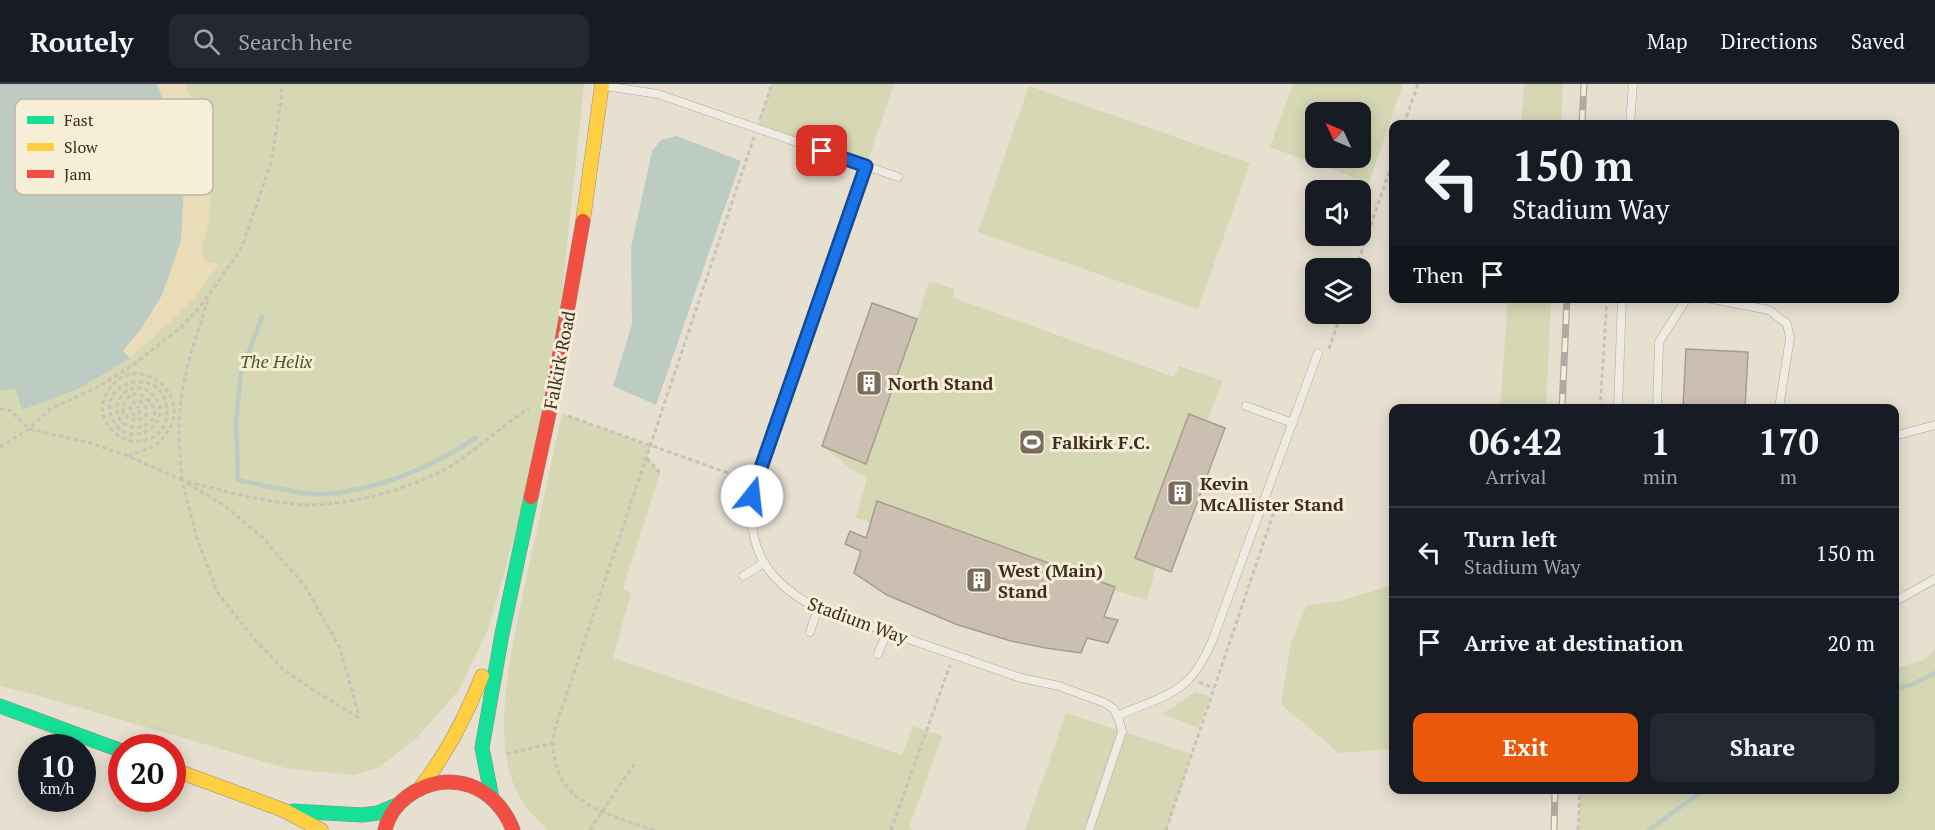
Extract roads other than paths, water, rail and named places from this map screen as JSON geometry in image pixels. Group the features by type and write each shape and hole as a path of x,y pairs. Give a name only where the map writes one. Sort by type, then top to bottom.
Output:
{"main road":[{"name":"Falkirk Road","path":"492,798 482,748 487,712 550,409 579,253 601,85"},
{"name":"Falkirk Road","path":"420,788 437,768 455,739 502,634"},
{"path":"0,706 108,746"},
{"path":"186,775 283,810 321,830"},
{"path":"283,810 363,815 378,813 397,806 420,788 438,782 458,782 476,787 492,798 504,810 514,828"},
{"path":"384,830 397,806"}],"lane":[{"path":"1630,120 1633,84"},
{"path":"601,85 658,94 898,177"},
{"name":"Stadium Way","path":"866,166 756,482 751,514 752,533 757,551 774,576 787,589 818,608 1021,678 1059,686 1105,703 1114,709 1117,716"},
{"path":"1618,404 1622,303"},
{"path":"1657,404 1659,342 1684,303"},
{"path":"1733,303 1769,310 1787,324 1790,338 1780,404"},
{"path":"1089,830 1122,732 1117,716 1175,689 1189,679 1204,660 1318,353"},
{"path":"1246,406 1293,423"},
{"path":"1899,435 1935,425"},
{"path":"743,576 764,563"},
{"path":"1899,599 1935,579"},
{"path":"810,632 818,608"},
{"path":"878,654 887,632"}],"waterway":[{"path":"262,317 241,373 236,422 238,480 305,493 345,492 404,475 476,438"},
{"path":"1899,688 1911,685 1935,673"},
{"path":"1649,830 1698,794"}],"railway":[{"path":"1582,120 1584,84"},
{"path":"1562,404 1567,303"},
{"path":"1554,830 1555,794"}],"place":[{"name":"North Stand","path":"869,383"},
{"name":"Falkirk F.C.","path":"1032,442"},
{"name":"Kevin McAllister Stand","path":"1180,493"},
{"name":"West (Main) Stand","path":"979,580"}],"park label":[{"name":"The Helix","path":"276,361"}]}
